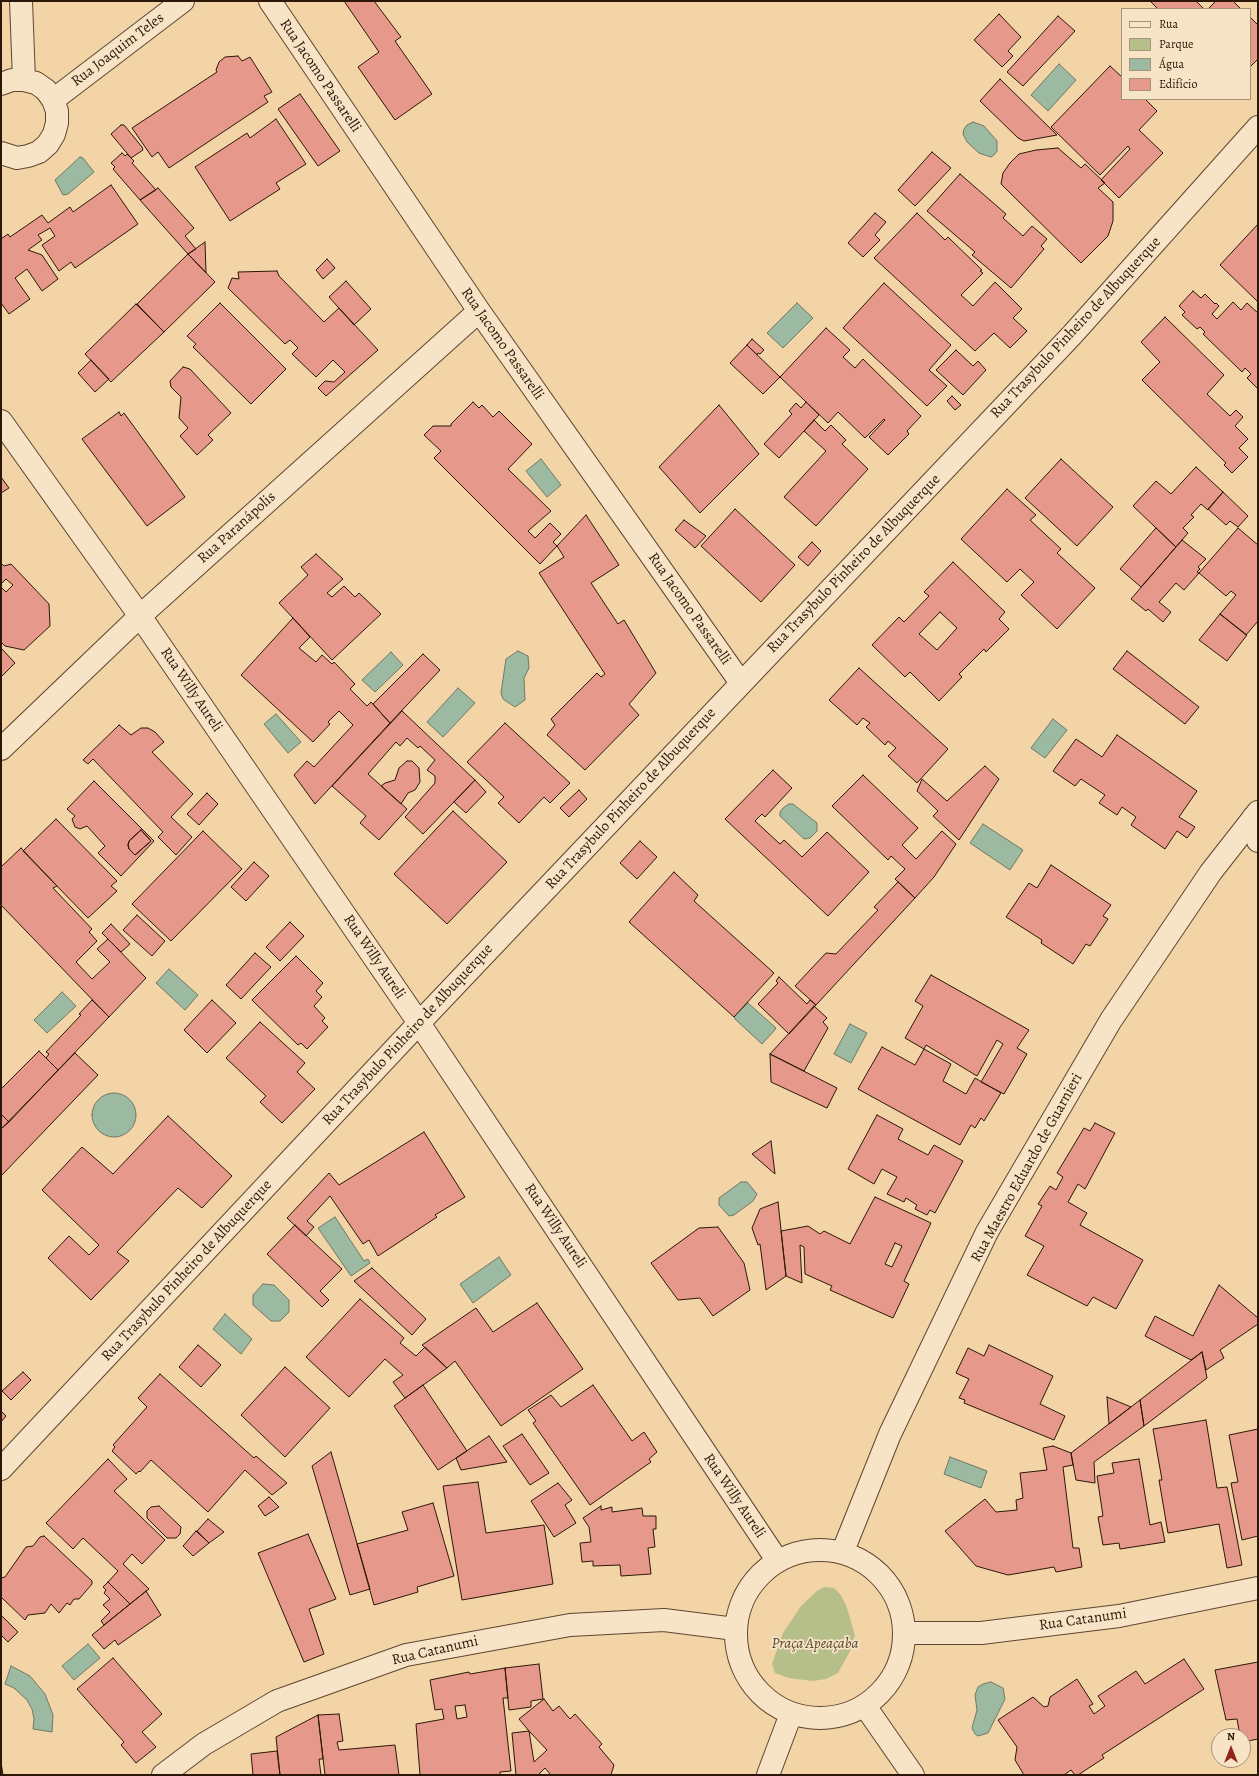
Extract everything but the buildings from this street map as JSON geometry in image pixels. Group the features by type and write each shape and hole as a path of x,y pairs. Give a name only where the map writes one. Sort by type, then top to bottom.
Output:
{"street":[{"path":"21,1 24,80"},
{"name":"Rua Joaquim Teles","path":"53,100 184,1"},
{"name":"Rua Jacomo Passarelli","path":"270,1 479,311 741,683"},
{"path":"1,84 12,80 24,80 36,83 53,100 57,111 57,123 54,134 48,144 39,152 16,158 1,153"},
{"name":"Rua Trasybulo Pinheiro de Albuquerque","path":"1,1468 419,1023 1072,335 1258,127"},
{"name":"Rua Paranápolis","path":"1,750 140,616 479,311"},
{"name":"Rua Willy Aureli","path":"1,421 140,616 419,1023 777,1560"},
{"path":"1256,815 1258,841"},
{"name":"Rua Maestro Eduardo de Guarnieri","path":"843,1551 890,1434 987,1232 1111,1020 1211,872 1256,815"},
{"path":"805,1550 843,1551 876,1568 898,1597 906,1633 895,1675 865,1706 842,1716 816,1719 791,1714 760,1695 741,1665 735,1629 745,1593 777,1560 805,1550"},
{"name":"Rua Catanumi","path":"906,1633 981,1633 1111,1617 1258,1588"},
{"name":"Rua Catanumi","path":"163,1775 204,1744 277,1701 406,1655 570,1625 664,1620 735,1629"},
{"path":"865,1706 913,1775"},
{"path":"768,1775 791,1714"}],"green space":[{"name":"Praça Apeaçaba","path":"824,1587 834,1588 840,1594 846,1605 855,1635 850,1651 838,1673 826,1679 813,1681 789,1678 775,1673 772,1664 783,1633 801,1606 817,1591"}],"water":[{"path":"1059,64 1076,80 1048,111 1031,95"},
{"path":"973,122 984,126 997,141 997,151 991,157 979,153 967,142 963,134 964,129 967,125"},
{"path":"80,157 83,158 94,172 68,194 63,195 55,180"},
{"path":"797,303 813,318 783,348 767,333"},
{"path":"541,459 561,485 547,497 526,471"},
{"path":"518,651 528,656 529,668 524,678 525,700 515,707 503,699 501,693 506,659"},
{"path":"391,652 403,665 375,692 362,680"},
{"path":"458,688 475,703 443,737 427,722"},
{"path":"276,714 301,742 288,753 264,724"},
{"path":"1053,719 1067,730 1045,758 1031,748"},
{"path":"789,804 793,804 817,823 817,831 810,838 804,839 780,816 780,812 783,808"},
{"path":"983,824 1023,850 1010,870 970,843"},
{"path":"169,969 198,995 185,1010 156,983"},
{"path":"62,992 76,1006 47,1033 34,1020"},
{"path":"748,1003 776,1028 762,1044 735,1019 734,1016"},
{"path":"850,1024 867,1033 851,1063 834,1054"},
{"path":"110,1093 118,1093 130,1099 136,1111 136,1119 130,1131 118,1137 110,1137 98,1131 92,1119 92,1111 98,1099"},
{"path":"741,1182 747,1182 757,1194 753,1201 734,1215 729,1216 719,1205 719,1198"},
{"path":"335,1217 364,1261 368,1259 370,1263 351,1276 318,1228"},
{"path":"499,1257 511,1275 473,1303 460,1284"},
{"path":"263,1284 274,1285 289,1300 289,1312 280,1321 271,1321 253,1305 253,1295"},
{"path":"225,1314 252,1339 241,1354 213,1329"},
{"path":"950,1457 987,1471 981,1488 944,1474"},
{"path":"88,1644 100,1658 74,1680 62,1666"},
{"path":"11,1666 30,1676 45,1694 53,1715 52,1732 33,1729 34,1719 32,1709 27,1700 14,1688 5,1684"},
{"path":"991,1682 1003,1688 1005,1699 988,1733 978,1736 972,1728 977,1710 975,1695 978,1687"}]}
